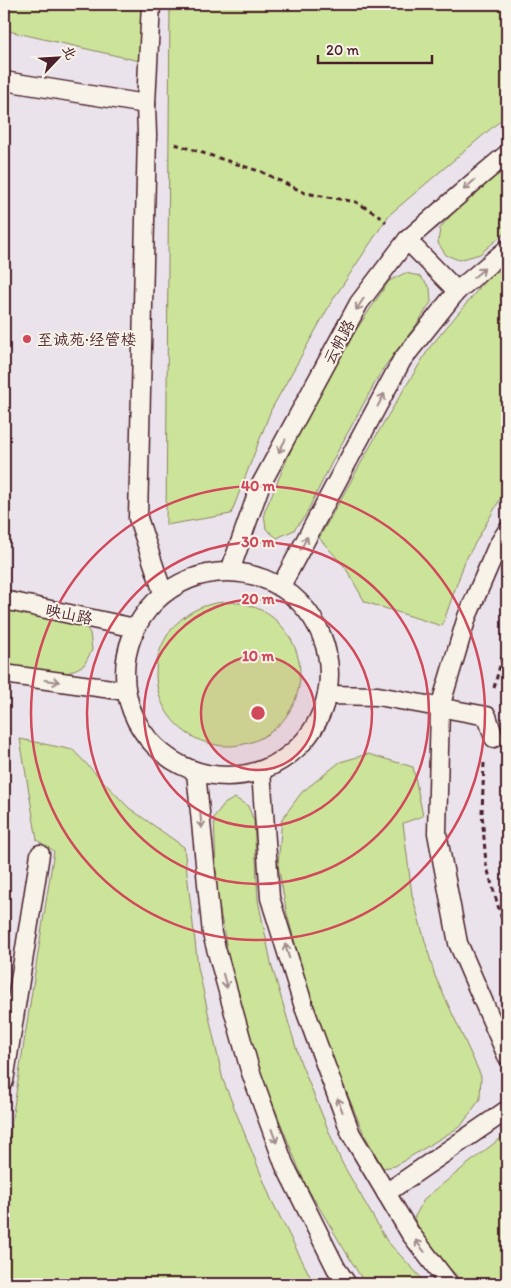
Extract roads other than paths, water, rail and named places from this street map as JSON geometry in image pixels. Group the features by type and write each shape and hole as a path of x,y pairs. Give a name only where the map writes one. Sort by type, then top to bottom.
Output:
{"lane":[{"path":"151,4 146,104 148,135 138,518 163,593"},
{"path":"4,81 146,104"},
{"name":"云帆路","path":"230,571 260,486 359,303 407,240 507,154"},
{"path":"407,240 457,291"},
{"path":"281,586 402,360 457,291 507,249"},
{"path":"507,531 496,547 468,617 440,707 437,833 458,943 507,1056"},
{"path":"230,571 257,575 281,586 305,606 321,633 329,663 328,695 319,720 304,742 285,759 261,772 229,777 196,772 171,760 150,742 134,718 126,691 125,659 135,628 147,609 163,593 195,576 230,571"},
{"name":"映山路","path":"4,600 135,628"},
{"path":"4,674 126,691"},
{"path":"328,695 378,696 486,716 494,738"},
{"path":"196,772 212,934 250,1070 284,1164 336,1268 347,1284"},
{"path":"261,772 270,898 304,1006 351,1134 410,1233 449,1284"},
{"path":"4,1081 40,854"},
{"path":"386,1193 507,1110"}],"place":[{"name":"至诚苑·经管楼","path":"27,339"}]}
